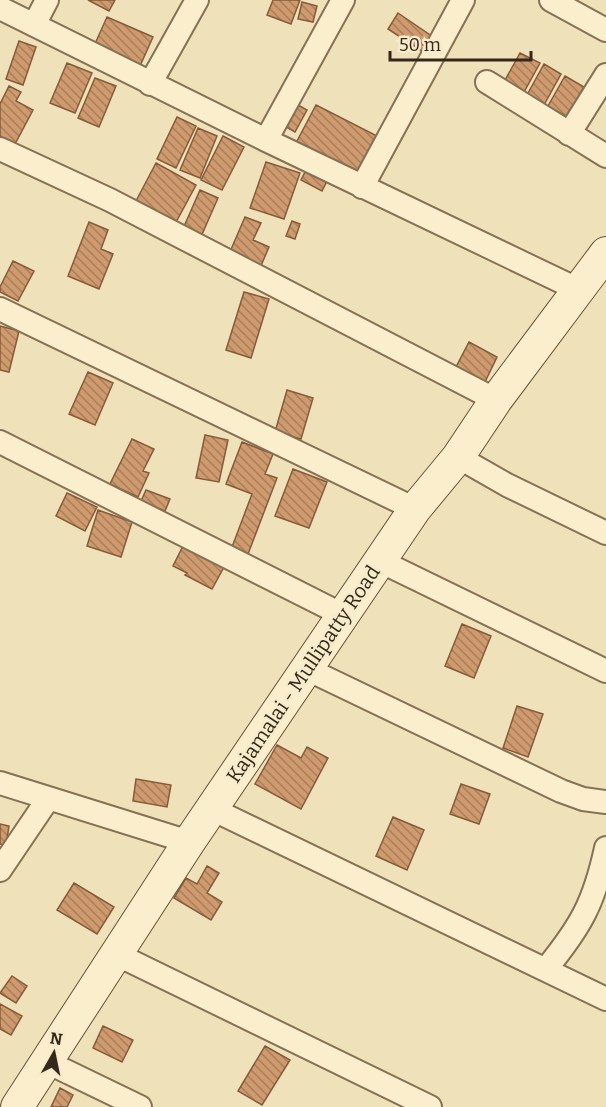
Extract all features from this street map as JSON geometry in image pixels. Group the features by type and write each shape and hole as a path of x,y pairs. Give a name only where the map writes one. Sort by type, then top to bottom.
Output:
{"main road":[{"name":"Kajamalai - Mullipatty Road","path":"17,1107 189,842 415,509 458,457 496,400 606,253"}],"street":[{"path":"34,25 46,0"},
{"path":"150,84 197,0"},
{"path":"266,140 343,0"},
{"path":"362,187 463,0"},
{"path":"551,0 606,30"},
{"path":"0,8 150,84 579,290"},
{"path":"569,134 606,75"},
{"path":"487,82 606,156"},
{"path":"1,153 110,200 496,400"},
{"path":"0,309 415,509"},
{"path":"0,442 343,615"},
{"path":"458,457 507,485 606,533"},
{"path":"380,561 606,671"},
{"path":"307,669 561,791 583,799 606,802"},
{"path":"0,783 48,800 189,842"},
{"path":"0,870 48,800"},
{"path":"212,809 606,999"},
{"path":"546,969 571,938 586,913 603,878 606,848"},
{"path":"116,954 430,1107"},
{"path":"47,1062 140,1107"}],"building":[{"path":"88,0 115,0 109,11"},
{"path":"273,0 300,0 291,24 267,15"},
{"path":"302,2 317,6 313,22 298,19"},
{"path":"398,13 433,37 423,52 388,29"},
{"path":"107,17 153,37 140,66 94,46"},
{"path":"19,41 36,47 23,85 6,79"},
{"path":"520,53 540,63 524,92 504,82"},
{"path":"67,63 92,73 75,113 50,103"},
{"path":"544,64 561,74 544,105 527,95"},
{"path":"565,76 584,87 567,117 548,106"},
{"path":"95,78 116,86 99,127 78,118"},
{"path":"9,86 21,92 16,101 33,110 15,144 0,137 0,104"},
{"path":"298,105 307,110 295,132 286,127"},
{"path":"316,105 381,138 361,176 296,143"},
{"path":"177,117 196,126 176,168 157,159"},
{"path":"198,128 217,136 200,178 180,170"},
{"path":"223,136 244,147 222,190 201,180"},
{"path":"266,162 300,173 284,219 250,208"},
{"path":"156,163 196,185 175,224 135,203"},
{"path":"306,170 327,181 322,191 301,180"},
{"path":"200,190 218,198 200,239 182,231"},
{"path":"245,217 261,223 253,240 269,247 260,268 229,254"},
{"path":"292,221 300,224 295,239 286,236"},
{"path":"89,222 108,230 101,249 113,254 99,289 68,276"},
{"path":"13,261 34,271 18,301 0,292 0,287"},
{"path":"244,292 269,299 251,358 226,350"},
{"path":"0,326 19,331 9,372 0,370"},
{"path":"469,342 497,357 485,382 456,367"},
{"path":"88,372 113,383 95,425 69,414"},
{"path":"287,390 313,398 301,439 275,432"},
{"path":"205,435 228,440 219,482 196,478"},
{"path":"132,439 154,449 143,471 149,473 138,497 110,484"},
{"path":"242,442 273,454 265,474 277,478 248,554 232,547 252,494 226,484"},
{"path":"293,469 327,482 309,528 275,516"},
{"path":"146,490 170,499 165,511 141,501"},
{"path":"67,493 97,507 85,531 56,516"},
{"path":"98,510 132,522 121,557 87,546"},
{"path":"183,546 224,567 212,589 173,566"},
{"path":"462,624 491,636 474,678 445,666"},
{"path":"517,706 543,714 528,757 503,748"},
{"path":"277,745 301,758 307,747 328,758 301,809 255,784"},
{"path":"136,779 171,785 167,807 133,801"},
{"path":"461,784 490,794 479,824 450,814"},
{"path":"393,817 424,830 407,870 376,856"},
{"path":"0,824 9,826 6,845 0,844"},
{"path":"207,866 219,873 207,893 222,902 211,920 174,898 186,878 197,884"},
{"path":"74,883 114,907 97,934 57,910"},
{"path":"12,976 27,986 16,1003 0,993"},
{"path":"0,1004 22,1016 11,1035 0,1029"},
{"path":"103,1026 133,1040 122,1062 93,1048"},
{"path":"265,1046 290,1060 262,1105 238,1091"},
{"path":"60,1088 73,1095 67,1107 51,1107"}]}
